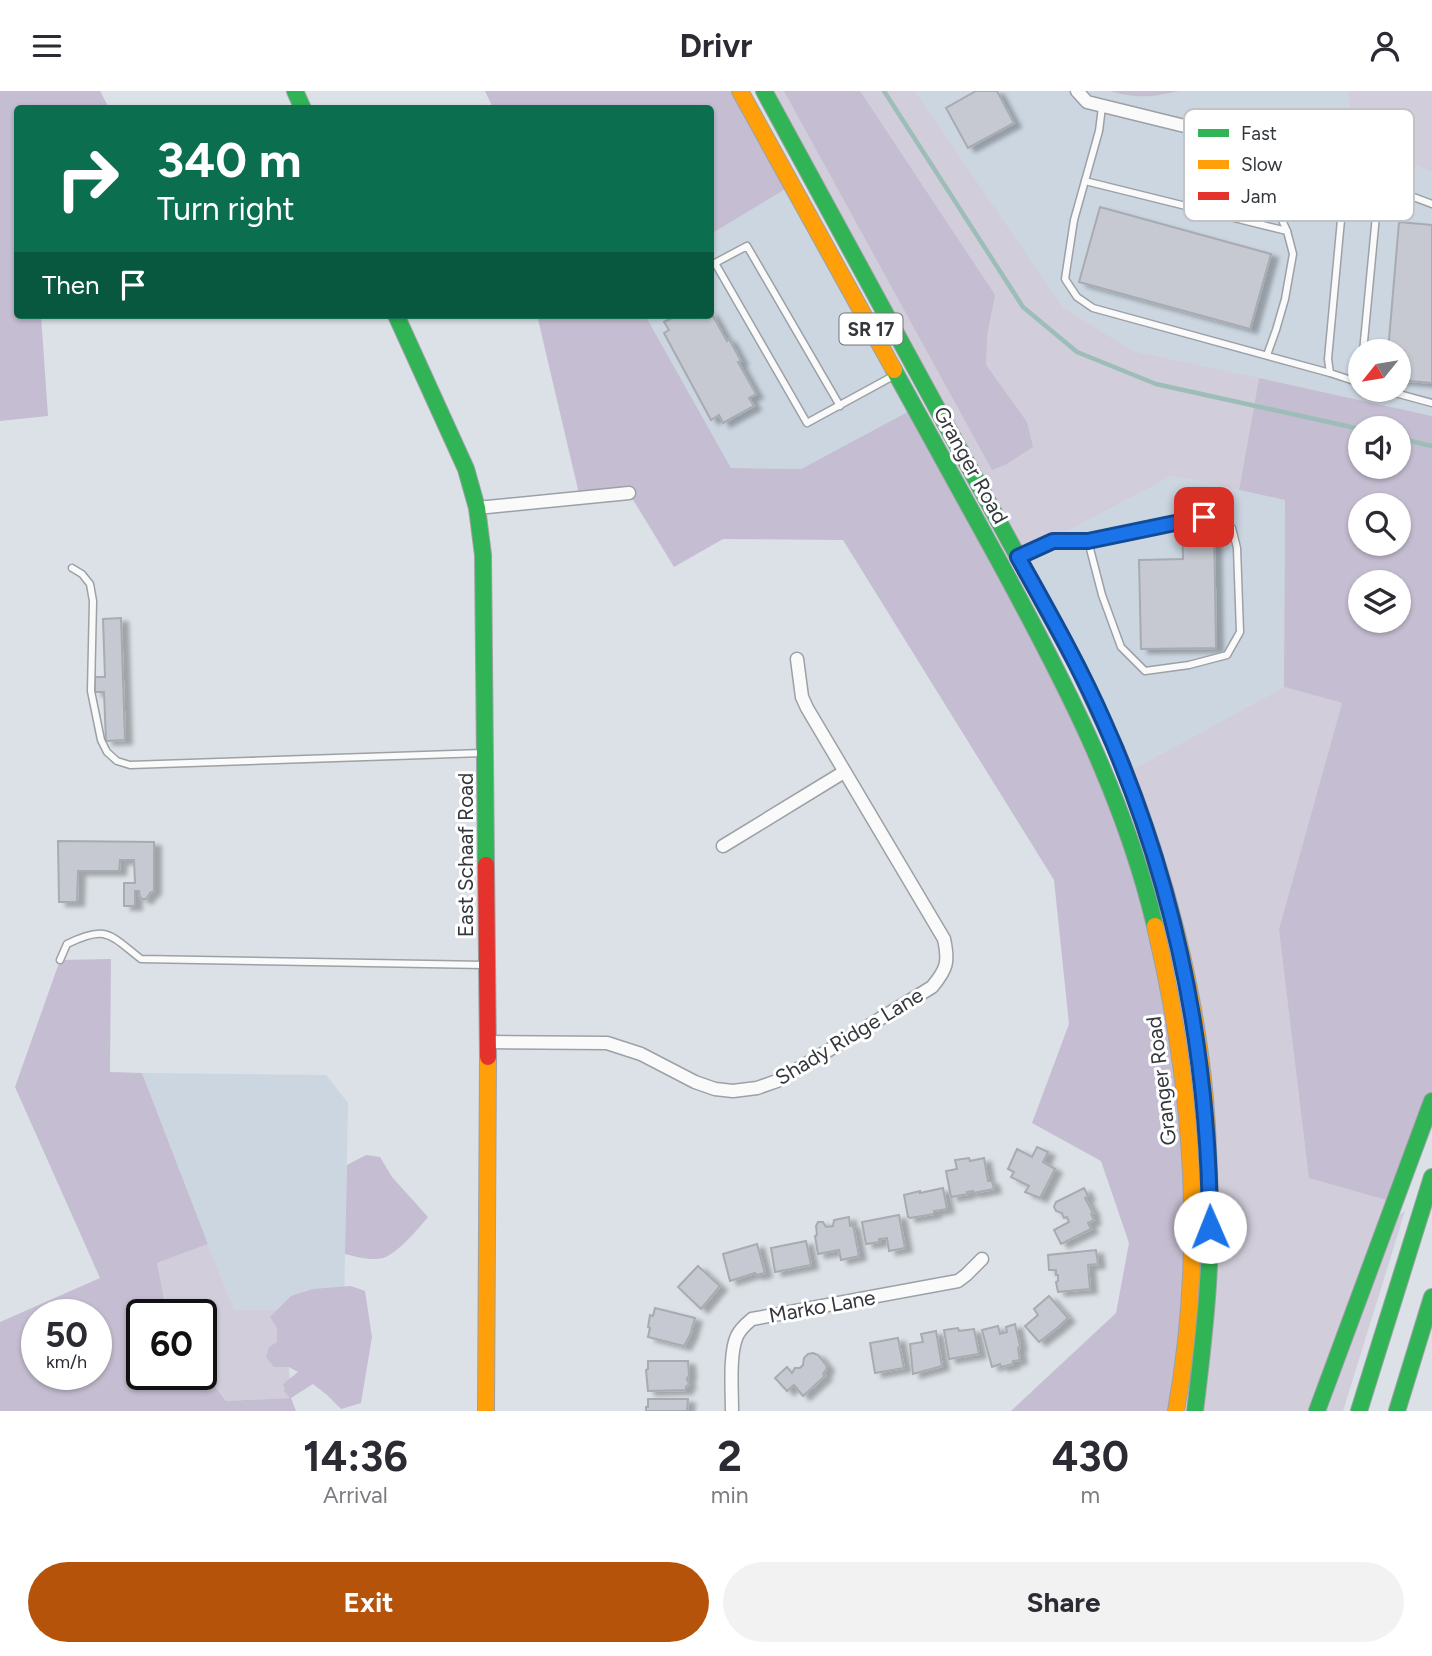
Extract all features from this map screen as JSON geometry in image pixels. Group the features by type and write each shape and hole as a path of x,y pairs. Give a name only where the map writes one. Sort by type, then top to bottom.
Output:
{"main road":[{"name":"Granger Road","path":"740,91 1073,697 1129,834 1160,940 1172,995 1190,1146 1193,1248 1176,1411"},
{"name":"Granger Road","path":"764,91 1077,665 1126,773 1147,832 1182,954 1201,1069 1208,1142 1208,1297 1195,1411"},
{"name":"East Schaaf Road","path":"398,319 466,469 477,508 483,555 488,1042 486,1411"},
{"path":"1002,567 1018,557"},
{"path":"1317,1411 1432,1101"},
{"path":"1359,1411 1432,1177"},
{"path":"1397,1411 1432,1297"}],"street":[{"path":"1077,91 1087,102 1184,126"},
{"path":"477,508 629,493"},
{"name":"Shady Ridge Lane","path":"488,1042 607,1043 640,1053 695,1082 715,1089 733,1091 757,1088 777,1081 932,987 941,976 947,965 944,939 802,697 797,659"},
{"path":"723,846 844,772"},
{"name":"Marko Lane","path":"732,1411 733,1348 737,1335 752,1319 958,1281 982,1259"}],"lane":[{"path":"1102,106 1099,131 1074,220 1065,279 1077,297 1093,308 1348,379"},
{"path":"1085,181 1184,206"},
{"path":"1414,197 1432,204"},
{"path":"1243,221 1287,232"},
{"path":"1267,355 1285,299 1293,254 1282,221"},
{"path":"1330,373 1328,359 1341,221"},
{"path":"1364,339 1375,221"},
{"path":"840,406 747,246 715,263 807,423 840,406 896,374"},
{"path":"1411,397 1432,403"},
{"path":"1018,557 1053,541 1088,541 1204,517 1217,520 1232,528 1237,548 1240,632 1227,656 1145,671 1121,647 1102,595 1088,541"},
{"path":"72,568 82,574 90,584 93,600 91,691 101,740 107,752 117,761 130,765 485,753"},
{"path":"61,960 67,944 81,937 101,933 113,936 141,959 486,965"}],"shaded area":[{"path":"0,91 100,91 107,105 14,105 14,319 41,319 48,416 0,421"},
{"path":"485,91 740,91 792,185 714,232 714,105 492,105"},
{"path":"764,91 915,91 1063,307 1133,351 1259,378 1239,490 1172,476 1018,557"},
{"path":"784,91 860,91 995,295 987,335 986,365 1027,422 1033,447 1007,464 992,470"},
{"path":"915,91 1348,91 1350,109 1184,109 1184,221 1414,221 1414,165 1432,172 1432,416 1372,403 1411,402 1411,339 1348,339 1348,398 1133,351 1063,307"},
{"path":"1110,91 1179,91 1145,96"},
{"path":"1348,91 1432,91 1432,172 1414,165 1414,109 1350,109"},
{"path":"792,185 915,408 801,469 731,468 647,319 714,319 714,232"},
{"path":"538,319 647,319 731,468 801,469 915,408 1051,656 1144,883 1190,1146 1176,1411 1011,1411 1116,1313 1129,1243 1101,1161 1032,1123 1069,1024 1054,880 843,540 723,539 674,567 629,493 580,498"},
{"path":"1259,378 1348,398 1348,403 1373,403 1432,416 1432,1101 1394,1202 1309,1178 1279,929 1342,703 1284,687 1285,500 1239,490"},
{"path":"1172,476 1285,500 1284,687 1126,773 1018,557"},
{"path":"1284,687 1342,703 1279,929 1394,1202 1317,1411 1195,1411 1208,1142 1126,773"},
{"path":"111,959 110,1072 142,1073 208,1244 157,1263 164,1299 126,1299 126,1390 217,1389 226,1401 290,1398 283,1390 283,1384 298,1372 289,1367 274,1367 266,1357 269,1347 277,1342 277,1328 270,1317 291,1296 313,1289 351,1286 365,1291 372,1337 361,1403 341,1409 313,1384 291,1398 296,1411 0,1411 0,1322 21,1313 21,1390 112,1390 112,1299 52,1299 100,1278 15,1087 60,960"},
{"path":"142,1073 326,1075 348,1103 344,1310 234,1311"},
{"path":"366,1155 380,1157 392,1177 428,1217 401,1246 389,1256 378,1259 345,1254 347,1165"},
{"path":"1405,1211 1343,1411 1327,1411 1396,1217"},
{"path":"208,1244 234,1310 285,1310 291,1398 226,1401 217,1389 217,1299 164,1299 157,1263"}],"building":[{"path":"976,91 997,91 1014,123 968,148 946,108"},
{"path":"1100,207 1271,254 1250,329 1079,282"},
{"path":"1399,222 1432,225 1432,383 1411,381 1411,339 1389,339"},
{"path":"714,318 741,361 738,362 756,394 749,398 754,406 723,423 719,415 711,420 664,333 669,330 664,322 670,319"},
{"path":"1182,525 1214,525 1216,648 1141,649 1139,560 1183,559"},
{"path":"121,618 125,740 106,741 104,692 95,692 95,677 105,677 103,619"},
{"path":"58,841 154,842 154,891 146,899 142,899 139,891 135,891 135,906 124,906 124,883 135,883 134,860 120,860 119,871 78,871 77,902 59,902"},
{"path":"1037,1147 1048,1152 1043,1162 1055,1169 1040,1198 1025,1192 1029,1186 1011,1177 1014,1172 1008,1169 1017,1149 1032,1157"},
{"path":"969,1158 970,1161 984,1158 988,1181 992,1181 994,1189 951,1197 946,1171 957,1169 955,1160"},
{"path":"943,1188 947,1209 934,1211 934,1214 908,1217 904,1195"},
{"path":"1084,1188 1088,1196 1085,1198 1093,1213 1091,1214 1094,1220 1088,1223 1091,1229 1061,1244 1054,1230 1069,1222 1067,1217 1064,1218 1062,1213 1056,1211 1056,1202"},
{"path":"899,1215 905,1248 889,1251 887,1238 866,1244 862,1222"},
{"path":"849,1217 859,1256 841,1260 839,1250 818,1254 815,1236 818,1222 823,1222 826,1227 833,1226 834,1220"},
{"path":"806,1241 811,1265 775,1272 771,1248"},
{"path":"757,1244 765,1273 755,1273 730,1281 723,1254"},
{"path":"1096,1250 1098,1264 1088,1265 1090,1289 1058,1292 1058,1275 1056,1270 1049,1270 1048,1255"},
{"path":"698,1266 720,1286 701,1309 678,1287"},
{"path":"1049,1296 1068,1318 1039,1342 1025,1326 1038,1315 1034,1309"},
{"path":"655,1308 695,1318 684,1346 648,1337 650,1315 653,1316"},
{"path":"1015,1324 1020,1360 1001,1367 1000,1364 992,1367 982,1330 998,1326 1000,1334 1007,1332 1006,1327"},
{"path":"958,1328 959,1331 974,1329 979,1354 949,1359 944,1330"},
{"path":"936,1331 942,1366 913,1374 910,1344 923,1342 921,1334"},
{"path":"898,1338 904,1368 875,1373 870,1343"},
{"path":"813,1353 826,1365 823,1374 825,1376 803,1396 794,1385 787,1391 775,1378 787,1367 792,1373 795,1368 800,1368 804,1358"},
{"path":"648,1361 688,1361 689,1384 686,1390 648,1391"},
{"path":"648,1399 688,1399 687,1411 646,1411"}],"waterway":[{"path":"884,91 1023,307 1077,352 1156,384 1348,426"},
{"path":"1411,441 1432,446"}],"traffic: fast":[{"path":"295,91 301,105"},
{"path":"764,91 1077,665 1116,749"},
{"path":"398,319 466,469 477,508 483,555 486,865"},
{"path":"894,370 1023,605 1068,694 1127,830 1155,926"},
{"path":"1317,1411 1432,1101"},
{"path":"1195,1411 1210,1249 1207,1127"},
{"path":"1359,1411 1432,1177"},
{"path":"1397,1411 1432,1297"}],"traffic: slow":[{"path":"740,91 894,370"},
{"path":"1116,749 1149,839 1177,934 1197,1031 1207,1127"},
{"path":"1155,926 1178,1046 1191,1168 1190,1290 1176,1411"},
{"path":"486,1411 488,1057"}],"traffic: jam":[{"path":"486,865 488,1057"}],"route":[{"path":"1204,517 1088,541 1053,541 1018,557 1104,721 1147,832 1169,905 1182,954 1201,1069 1208,1142 1210,1227"}]}
